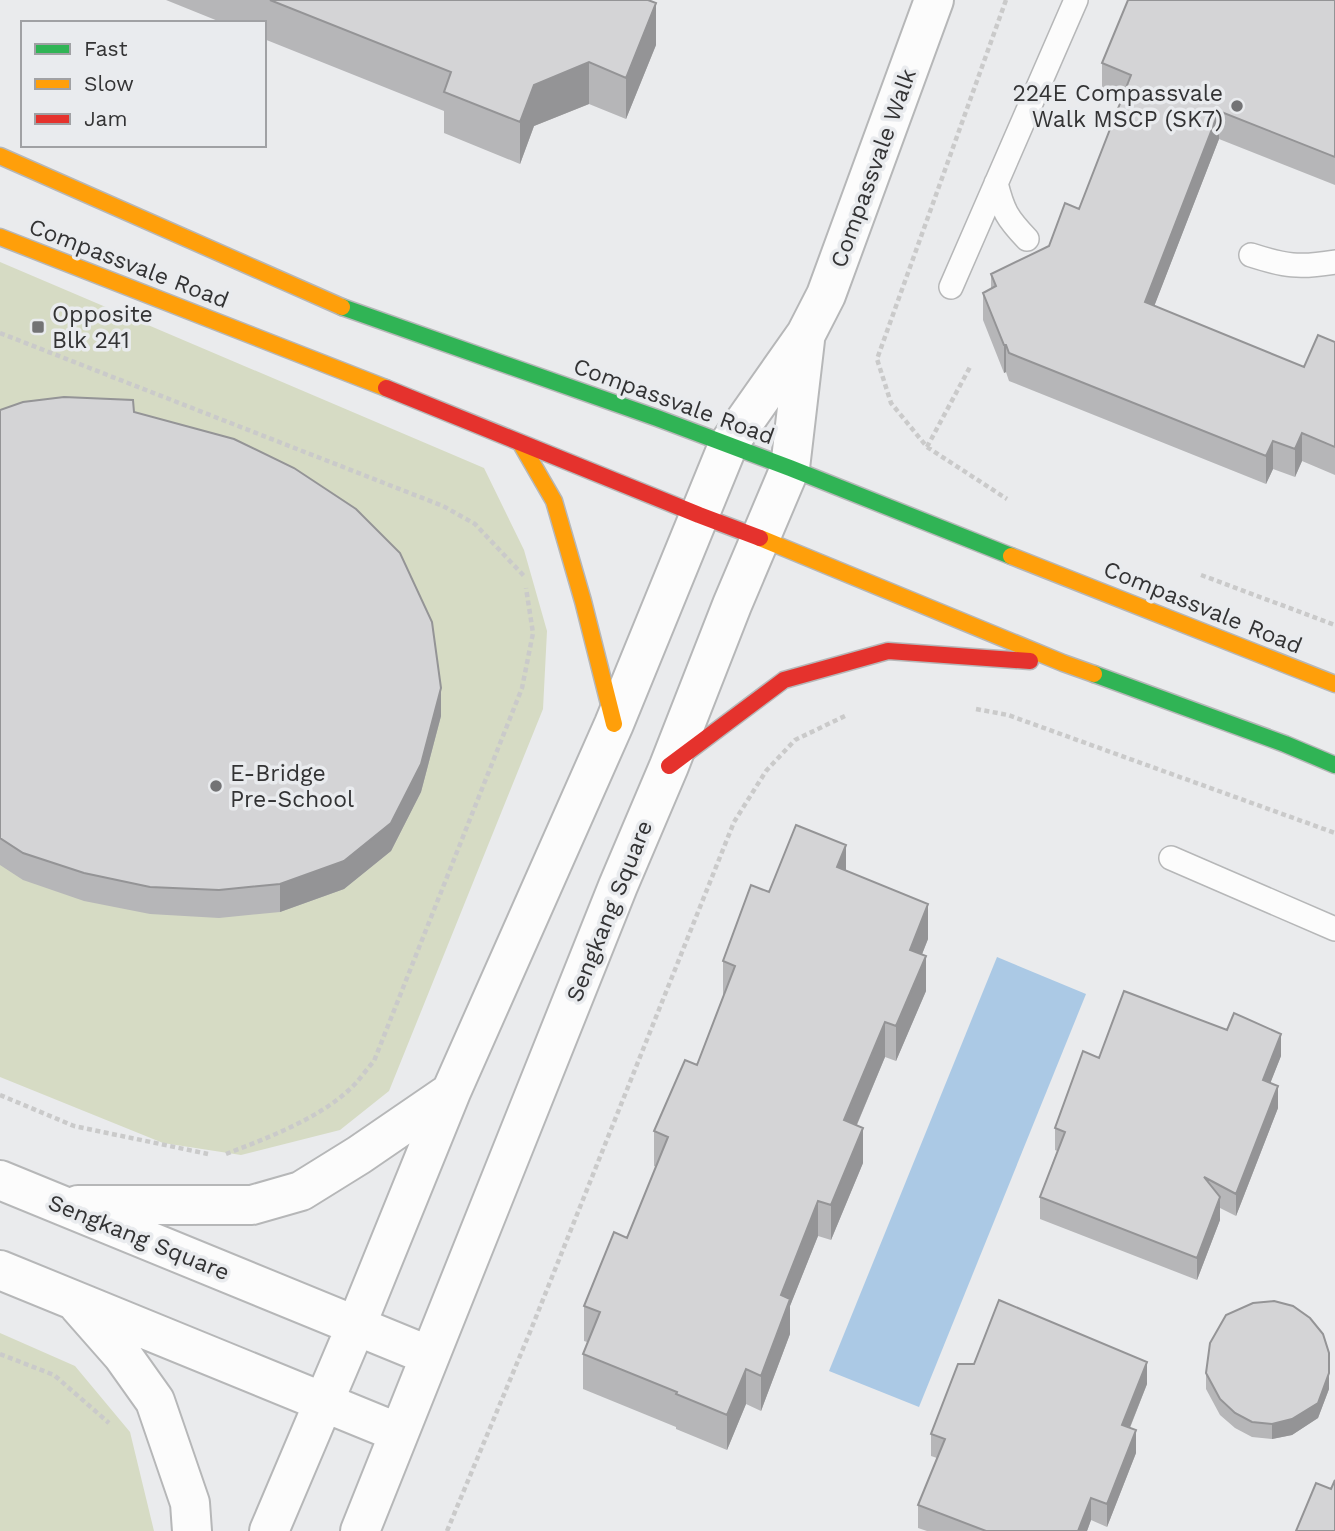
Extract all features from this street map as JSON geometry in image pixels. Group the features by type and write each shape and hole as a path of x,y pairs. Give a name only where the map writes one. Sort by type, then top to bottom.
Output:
{"street":[{"name":"Compassvale Walk","path":"728,445 806,334 826,295 934,0"},
{"name":"Compassvale Road","path":"0,156 346,309 657,418 790,468 1335,684"},
{"name":"Compassvale Road","path":"0,237 424,403 1063,663 1285,744 1335,765"},
{"name":"Compassvale Walk","path":"790,468 806,334"},
{"path":"521,444 554,502 583,601 614,724"},
{"path":"269,1531 451,1092 614,724 728,445"},
{"name":"Sengkang Square","path":"360,1531 618,886 790,468"},
{"path":"669,766 783,680 888,651 1063,663"},
{"path":"63,1206 252,1205 300,1191 359,1155 451,1092"},
{"name":"Sengkang Square","path":"0,1181 430,1356"},
{"path":"0,1270 399,1433"},
{"path":"74,1300 123,1356 155,1401 190,1503 192,1531"}],"lane":[{"path":"951,287 1076,0"},
{"path":"996,183 1002,206 1012,223 1027,239"},
{"path":"1251,254 1280,264 1309,267 1335,262"},
{"path":"1171,858 1335,929"}],"path":[{"path":"1006,0 877,359 891,403 927,447 1011,502"},
{"path":"0,333 443,506 475,524 524,577 533,634 522,688 374,1061 350,1089 327,1107 275,1134 220,1157 74,1126 0,1095"},
{"path":"927,447 970,367"},
{"path":"1192,572 1335,625"},
{"path":"970,708 1009,715 1335,834"},
{"path":"447,1531 540,1307 734,821 766,771 795,740 856,711"},
{"path":"0,1354 54,1375 118,1431"}],"green space":[{"name":"E-Bridge Pre-School","path":"0,262 484,468 524,550 547,631 543,709 389,1091 340,1130 241,1155 163,1143 0,1077"},
{"path":"0,1333 75,1366 130,1432 154,1531 0,1531"}],"water":[{"path":"997,957 1086,994 919,1407 829,1371"}],"building":[{"path":"270,0 648,0 656,3 626,78 589,62 534,85 520,122 444,92 451,72"},
{"path":"1128,0 1335,0 1335,157 1219,111 1145,302 1304,367 1318,335 1335,342 1335,447 1302,433 1295,449 1273,441 1266,456 1009,353 1004,345 983,293 996,286 991,274 1049,246 1065,203 1079,209 1131,75 1102,63"},
{"name":"E-Bridge Pre-School","path":"64,397 133,400 134,412 234,439 294,468 356,509 400,553 432,622 441,688 421,764 391,823 344,861 280,884 219,890 150,887 84,873 23,853 0,838 0,410 23,402"},
{"path":"796,825 846,845 837,867 928,904 910,950 926,956 896,1026 885,1022 844,1120 863,1128 831,1205 818,1201 781,1295 790,1299 761,1376 746,1369 727,1415 583,1354 600,1312 584,1306 614,1232 627,1238 668,1137 654,1131 685,1060 697,1065 735,966 723,961 751,885 769,892"},
{"path":"1124,991 1227,1030 1234,1013 1281,1034 1263,1080 1278,1086 1236,1194 1204,1177 1220,1197 1197,1258 1040,1197 1065,1132 1055,1128 1083,1051 1099,1058"},
{"path":"999,1300 1147,1362 1122,1425 1136,1430 1107,1504 1091,1498 1078,1531 986,1531 918,1505 945,1439 931,1434 958,1364 974,1364"},
{"path":"1274,1301 1293,1306 1310,1318 1323,1334 1329,1353 1329,1373 1318,1403 1292,1419 1272,1424 1252,1422 1235,1413 1220,1399 1206,1373 1210,1343 1226,1315 1253,1303"},
{"path":"1335,1480 1335,1531 1296,1531 1316,1483 1331,1489"}],"traffic: fast":[{"path":"342,307 657,418 1011,556"},
{"path":"1094,674 1335,765"}],"traffic: slow":[{"path":"0,156 342,307"},
{"path":"0,237 386,388"},
{"path":"521,444 554,501 614,724"},
{"path":"760,538 1094,674"},
{"path":"1011,556 1335,684"}],"traffic: jam":[{"path":"386,388 760,538"},
{"path":"669,766 784,680 888,651 1030,661"}],"place":[{"name":"224E Compassvale Walk MSCP (SK7)","path":"1237,106"},
{"name":"Opposite Blk 241","path":"38,327"},
{"name":"E-Bridge Pre-School","path":"216,786"}]}
